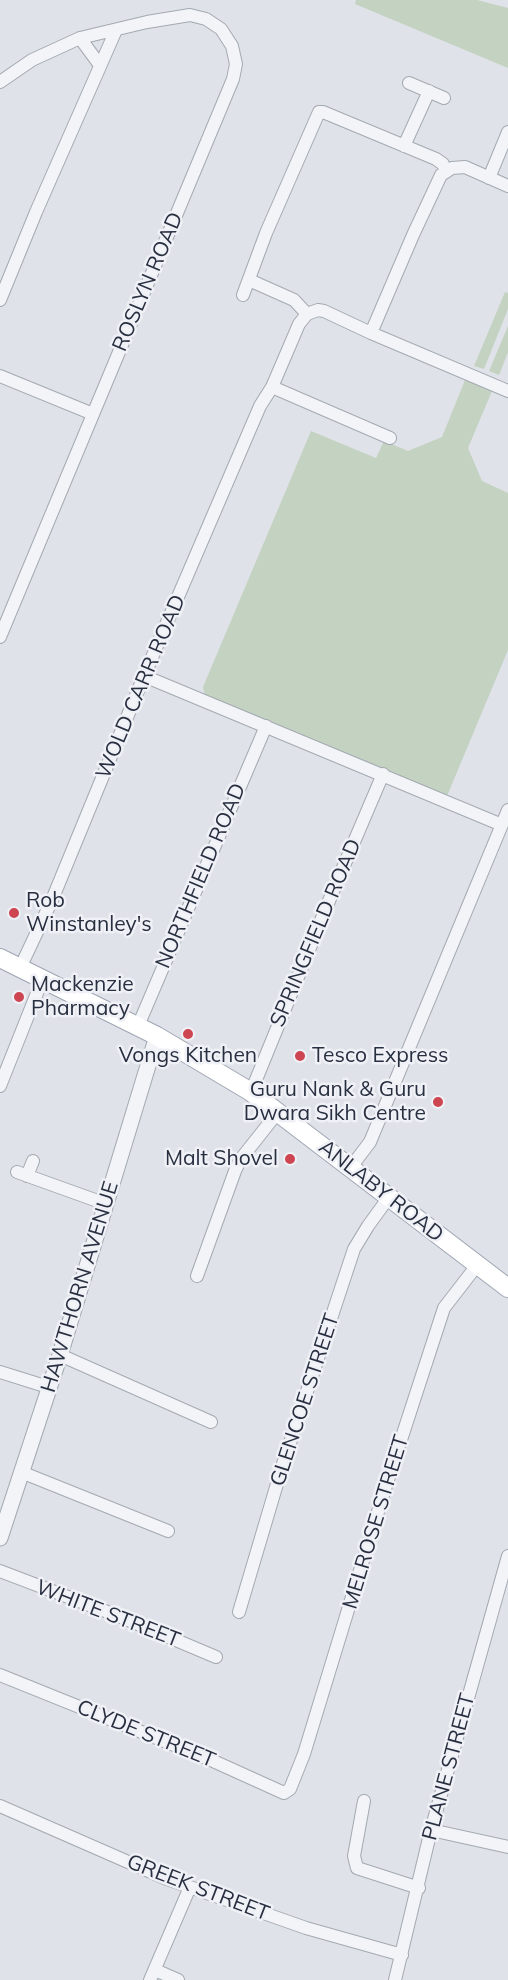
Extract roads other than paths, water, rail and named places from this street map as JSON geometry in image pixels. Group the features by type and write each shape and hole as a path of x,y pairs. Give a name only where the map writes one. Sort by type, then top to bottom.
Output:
{"main road":[{"name":"ANLABY ROAD","path":"0,958 157,1036 250,1092 508,1288"}],"street":[{"name":"ROSLYN ROAD","path":"0,82 32,60 80,38 190,15 206,20 221,29 232,46 236,64 233,79 0,637"},
{"path":"0,300 99,64 116,30"},
{"path":"80,38 99,64"},
{"path":"409,83 444,98"},
{"path":"404,146 429,91"},
{"path":"243,295 266,233 319,112 436,159 446,172"},
{"path":"489,178 508,132"},
{"path":"370,333 441,175 452,168 465,167 508,186"},
{"path":"249,280 294,300 307,314 318,310 324,311 508,392"},
{"name":"WOLD CARR ROAD","path":"20,968 52,900 144,676 260,406 272,387 296,330 307,314"},
{"path":"0,376 93,414"},
{"path":"272,387 390,438"},
{"path":"144,676 502,825"},
{"name":"NORTHFIELD ROAD","path":"138,1026 266,726"},
{"name":"SPRINGFIELD ROAD","path":"250,1092 383,774"},
{"path":"351,1167 370,1142 508,810"},
{"path":"0,1086 43,978"},
{"name":"HAWTHORN AVENUE","path":"1,1533 60,1355 157,1036"},
{"path":"197,1276 240,1160 278,1112"},
{"path":"33,1161 22,1174 106,1204"},
{"name":"GLENCOE STREET","path":"239,1612 282,1467 354,1249 389,1197"},
{"name":"MELROSE STREET","path":"291,1789 444,1308 478,1264"},
{"path":"60,1355 211,1422"},
{"path":"0,1372 48,1387"},
{"path":"21,1472 168,1532"},
{"name":"PLANE STREET","path":"395,1980 419,1888 431,1830 508,1556"},
{"name":"WHITE STREET","path":"0,1571 126,1619 216,1657"},
{"name":"CLYDE STREET","path":"0,1675 211,1760 284,1793 291,1789"},
{"path":"364,1801 354,1856 357,1868 388,1880 419,1888"},
{"name":"GREEK STREET","path":"0,1806 156,1875 306,1928 402,1955"},
{"path":"431,1830 508,1847"},
{"path":"178,1980 153,1975 190,1887"}],"place":[{"name":"Rob Winstanley's","path":"14,913"},
{"name":"Mackenzie Pharmacy","path":"19,997"},
{"name":"Vongs Kitchen","path":"188,1034"},
{"name":"Tesco Express","path":"300,1056"},
{"name":"Guru Nank & Guru Dwara Sikh Centre","path":"438,1102"},
{"name":"Malt Shovel","path":"290,1159"}]}
